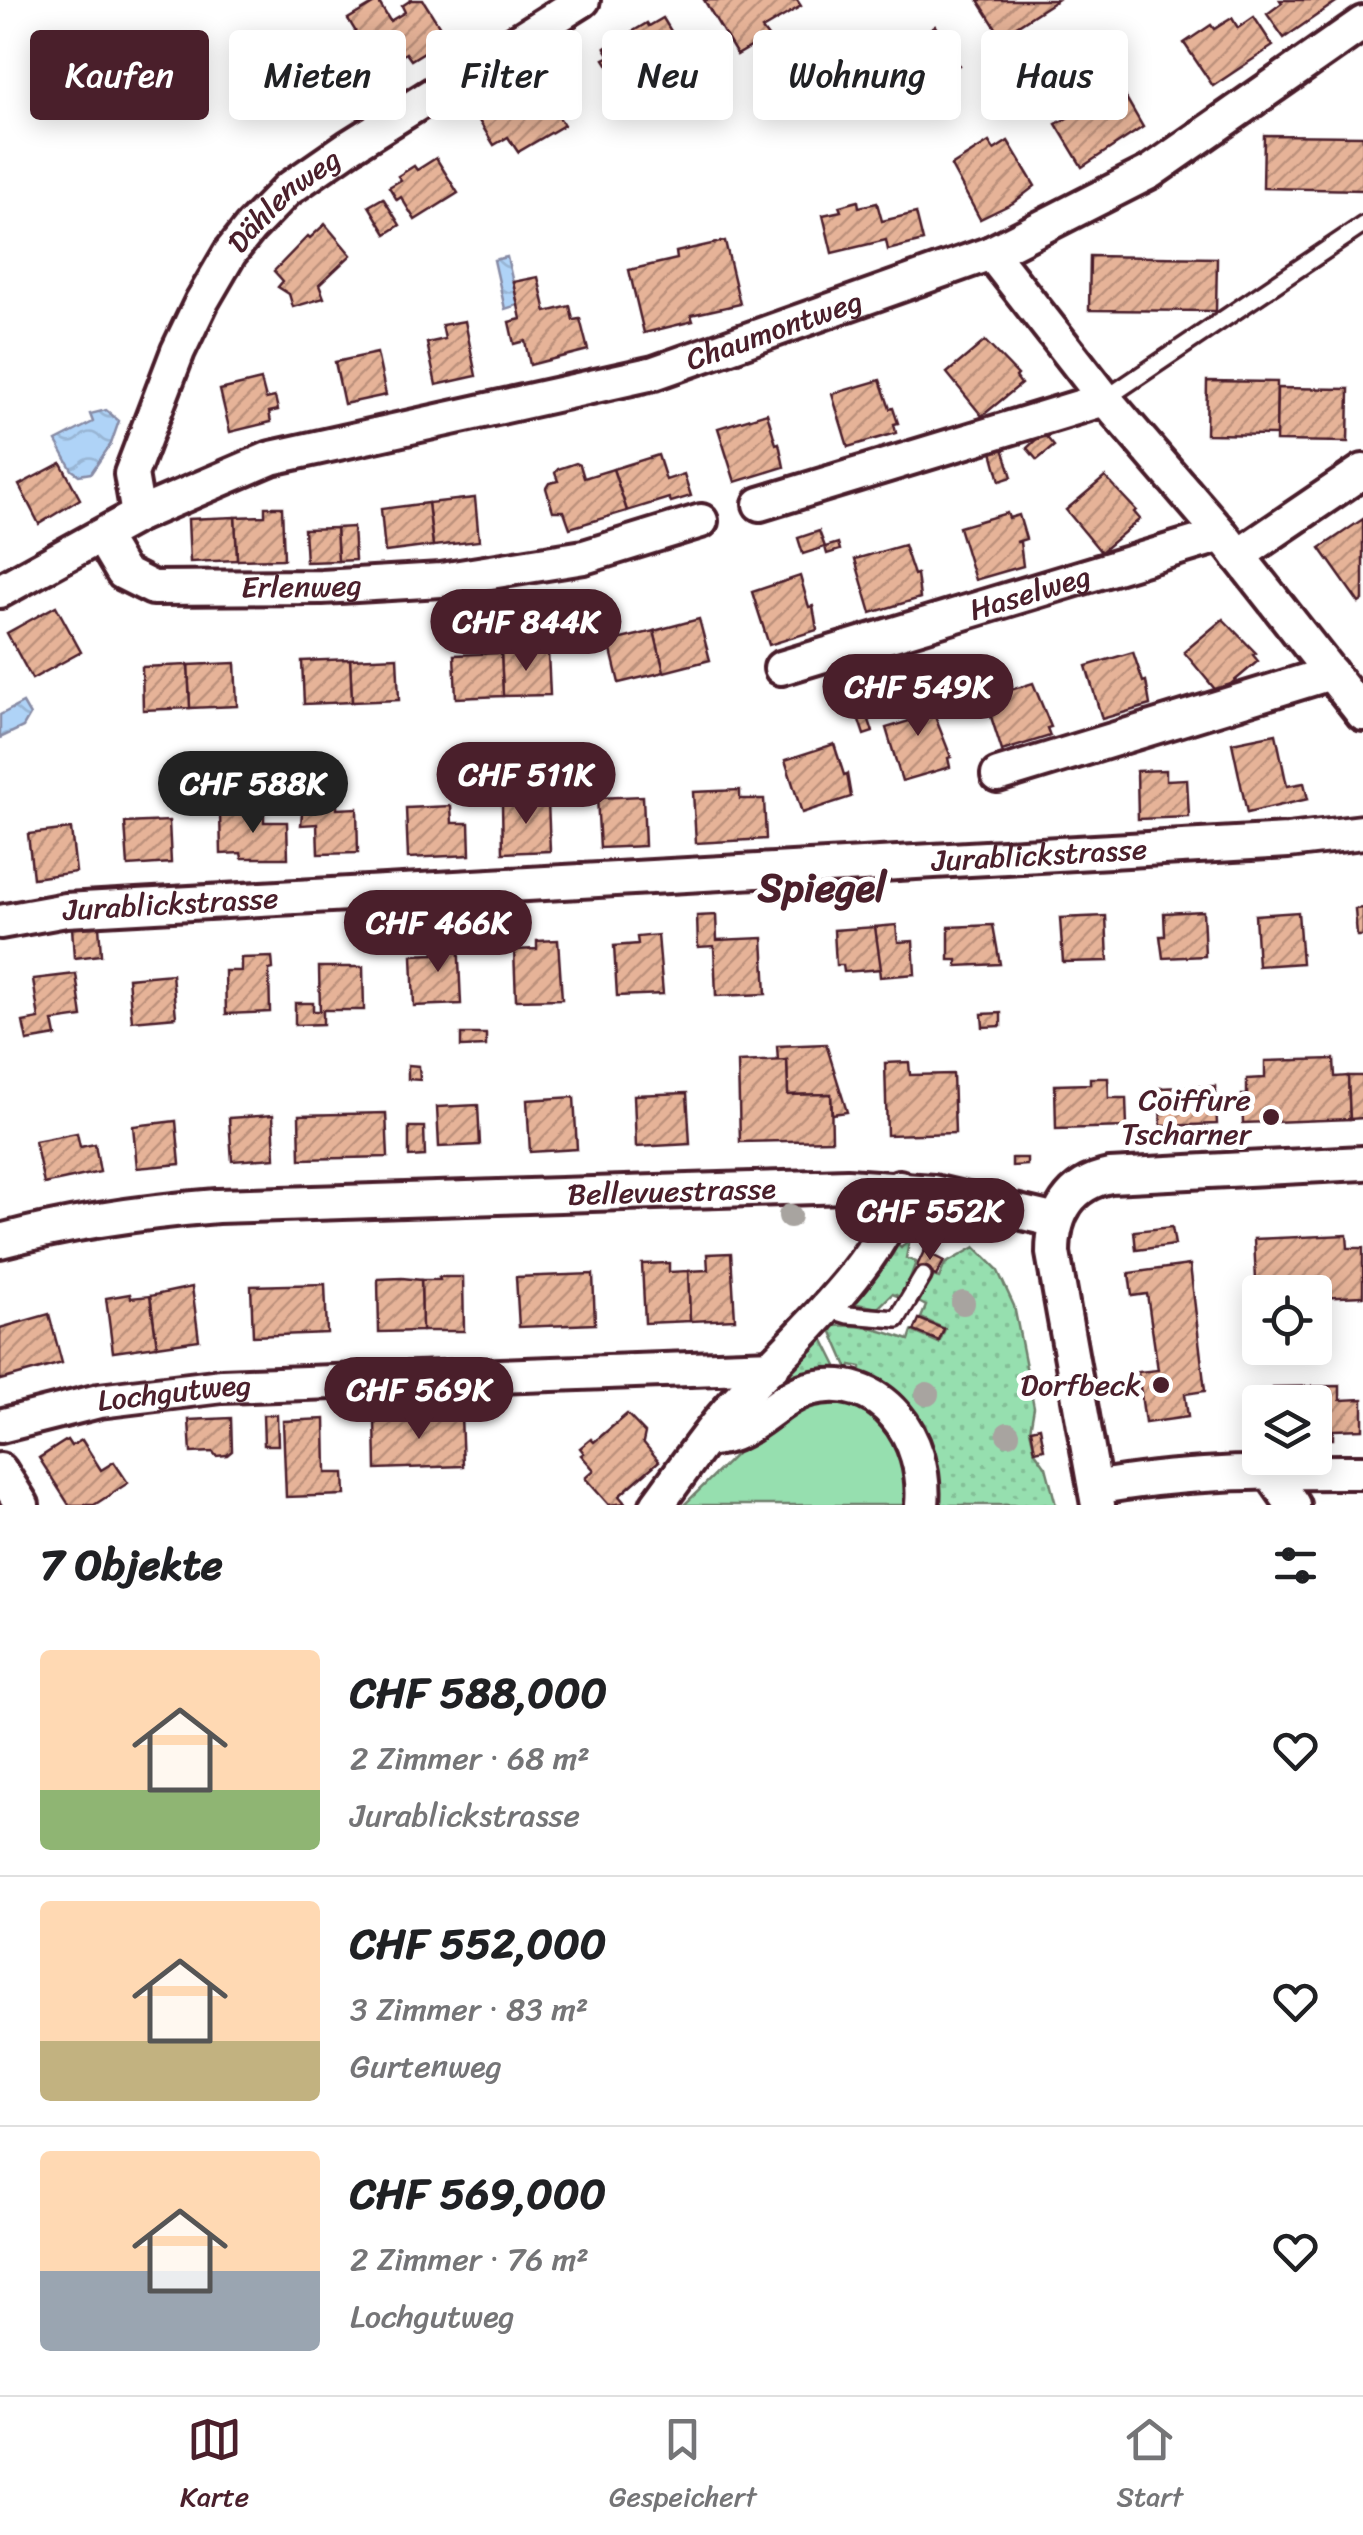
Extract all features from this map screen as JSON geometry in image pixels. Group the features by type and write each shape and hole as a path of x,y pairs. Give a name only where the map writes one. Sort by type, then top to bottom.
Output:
{"street":[{"name":"Dählenweg","path":"138,515 131,474 178,351 230,253 250,228 287,190 349,147 583,0"},
{"name":"Chaumontweg","path":"0,591 138,515 271,458 654,373 992,252 1150,172 1363,24"},
{"path":"992,252 1105,399 1230,546 1363,714"},
{"path":"760,504 1105,399"},
{"name":"Haselweg","path":"780,668 1230,546 1363,471"},
{"name":"Erlenweg","path":"101,536 123,573 153,588 304,587 441,580 584,557 700,521"},
{"path":"998,775 1331,674"},
{"name":"Jurablickstrasse","path":"0,922 66,910 1288,842 1363,832"},
{"path":"1242,1474 1140,1480 1097,1497 1053,1258 1057,1222 1066,1200 1076,1190 1110,1176 1363,1163"},
{"path":"657,1505 726,1412 825,1308 881,1238 898,1203 899,1187"},
{"name":"Bellevuestrasse","path":"0,1241 52,1227 137,1213 216,1206 899,1187 1057,1222"},
{"name":"Lochgutweg","path":"0,1426 99,1401 222,1386 772,1366"},
{"path":"706,1440 733,1435 789,1397 809,1389 857,1388 898,1416 910,1433 923,1479 922,1505"},
{"path":"0,1470 22,1505"},
{"path":"1332,1472 1363,1472"},
{"path":"1272,1475 1293,1505"}],"lane":[{"path":"1105,399 1363,225"},
{"path":"825,1308 848,1315 897,1319 923,1276"}],"green space":[{"path":"910,1238 906,1258 916,1262 903,1298 892,1294 878,1308 857,1304 855,1295 895,1242 901,1248"},
{"path":"975,1247 997,1269 1014,1306 1034,1407 1030,1430 1056,1505 933,1505 861,1374 861,1367 851,1365 849,1371 832,1332 833,1326 853,1326 909,1340 912,1331 939,1343 945,1329 921,1318 926,1306 915,1300 930,1275 939,1278 945,1264"},
{"path":"822,1336 840,1372 743,1412"},
{"path":"830,1399 874,1413 896,1432 910,1505 684,1505 746,1444 794,1408"}],"water":[{"path":"507,257 518,305 505,309 494,260"},
{"path":"106,410 119,421 111,444 91,473 79,475 56,441 93,422 90,414"},
{"path":"23,703 30,715 23,727 0,738 0,715"}],"building":[{"path":"411,0 423,0 442,30 426,30 426,51 411,60 406,53 406,30 355,30 348,19 378,1 390,21 405,12 402,6"},
{"path":"704,0 797,0 801,6 763,30 753,30 753,46 737,55 733,30 722,30"},
{"path":"978,0 1057,0 1010,30 997,30"},
{"path":"1280,0 1339,0 1284,38 1267,14 1282,3"},
{"path":"1254,17 1273,46 1213,86 1184,43 1211,25 1214,29 1232,18 1238,28"},
{"path":"663,18 670,30 635,30 647,23 649,26"},
{"path":"1128,101 1143,127 1082,167 1056,124 1063,120 1128,120"},
{"path":"478,120 561,120 564,125 518,152 508,137 494,145"},
{"path":"1264,135 1363,136 1363,190 1263,188"},
{"path":"1008,141 1035,186 1013,203 980,219 951,166 989,142 994,150"},
{"path":"436,158 458,193 415,220 401,197 397,200 389,187 414,166 417,170"},
{"path":"383,198 400,225 386,234 369,206"},
{"path":"858,201 859,207 877,203 882,221 916,213 923,241 888,250 886,240 832,253 823,215"},
{"path":"325,224 351,255 319,285 324,298 293,307 289,294 278,287 283,281 274,271"},
{"path":"725,241 740,304 691,315 693,321 644,333 629,270 677,259 676,252"},
{"path":"1090,256 1217,258 1216,311 1089,310"},
{"path":"538,277 546,312 570,306 573,320 580,319 588,350 530,365 525,341 514,344 509,322 521,319 513,282"},
{"path":"465,321 476,376 436,385 427,343 445,339 442,325"},
{"path":"985,341 1018,375 1021,384 982,416 947,373"},
{"path":"377,353 386,395 344,404 335,362"},
{"path":"261,380 266,399 275,397 278,410 269,412 271,422 230,432 220,390"},
{"path":"880,380 898,423 894,424 896,433 848,447 832,394"},
{"path":"1207,381 1277,382 1276,435 1206,434"},
{"path":"1277,388 1349,389 1348,442 1276,441"},
{"path":"767,413 784,467 735,482 718,428"},
{"path":"1043,433 1054,446 1037,460 1027,448"},
{"path":"1002,445 1012,477 1000,481 991,448"},
{"path":"658,455 666,480 684,474 691,496 671,502 669,498 627,511 613,469"},
{"path":"61,463 80,499 39,524 19,485"},
{"path":"576,463 584,478 613,469 627,511 570,528 564,511 553,511 546,488 558,481 558,469"},
{"path":"1105,477 1140,519 1101,552 1066,510"},
{"path":"475,498 479,541 433,546 428,503"},
{"path":"428,503 433,546 385,552 381,509"},
{"path":"265,507 282,507 284,559 237,560 235,517 265,516"},
{"path":"1007,513 1009,518 1019,515 1026,539 1016,542 1020,542 1023,566 975,580 959,527"},
{"path":"235,517 237,560 190,562 188,519"},
{"path":"1363,519 1363,600 1359,603 1320,548"},
{"path":"353,527 355,560 338,561 336,528"},
{"path":"336,528 338,561 306,562 304,529"},
{"path":"819,531 825,547 803,554 798,538"},
{"path":"838,543 840,550 827,554 825,547"},
{"path":"904,545 914,575 917,574 920,598 871,613 855,559"},
{"path":"800,576 809,607 813,606 817,630 769,645 752,592"},
{"path":"56,606 81,652 32,679 7,633"},
{"path":"699,619 710,660 664,672 654,631"},
{"path":"1223,619 1256,653 1253,655 1258,661 1219,694 1184,652"},
{"path":"654,631 664,672 619,683 609,642"},
{"path":"548,652 550,695 503,696 501,653"},
{"path":"1133,652 1143,682 1146,681 1150,705 1102,719 1086,666"},
{"path":"501,653 503,696 456,698 454,655"},
{"path":"397,657 399,700 352,702 350,659"},
{"path":"350,659 352,702 304,704 302,661"},
{"path":"235,663 237,706 190,708 188,665"},
{"path":"188,665 190,708 143,710 142,667"},
{"path":"1033,683 1051,727 1047,728 1050,736 1002,751 985,698"},
{"path":"924,686 932,710 924,712 925,717 934,714 951,757 950,767 902,781 886,728 916,719 915,715 908,718 900,693"},
{"path":"867,714 873,732 864,735 858,717"},
{"path":"1276,734 1287,786 1304,783 1308,799 1247,813 1232,743"},
{"path":"834,744 844,775 847,774 851,797 802,813 785,760"},
{"path":"1166,770 1166,780 1187,779 1189,817 1138,819 1137,771"},
{"path":"740,790 740,799 764,799 766,839 696,843 693,792"},
{"path":"330,794 330,805 337,805 337,809 357,808 358,853 318,854 317,824 301,825 303,801 311,795"},
{"path":"643,796 645,846 600,848 597,798"},
{"path":"548,801 550,851 503,853 502,803"},
{"path":"451,806 452,823 469,823 470,855 408,858 406,808"},
{"path":"264,812 264,822 287,822 288,858 221,854 220,813"},
{"path":"169,821 171,863 128,866 125,823"},
{"path":"71,829 76,872 33,878 28,834"},
{"path":"1363,908 1363,936 1357,936 1355,909"},
{"path":"1203,911 1205,956 1163,958 1160,936 1165,936 1164,913"},
{"path":"1298,912 1302,963 1258,966 1255,915"},
{"path":"716,915 717,940 763,938 766,994 716,996 714,946 698,947 697,916"},
{"path":"1106,916 1108,961 1063,962 1060,918"},
{"path":"99,925 101,955 74,958 72,927"},
{"path":"896,925 898,942 913,941 915,974 880,977 875,927"},
{"path":"993,925 1000,964 957,966 957,960 949,960 949,927"},
{"path":"875,927 881,969 844,972 843,965 836,965 834,930"},
{"path":"487,928 505,928 506,951 488,952"},
{"path":"658,935 663,994 617,996 614,946 638,944 637,937"},
{"path":"458,938 461,1004 414,1006 412,955 434,954 433,939"},
{"path":"558,940 562,999 516,1000 514,950 537,949 537,941"},
{"path":"272,957 270,1012 226,1014 225,971 241,971 241,958"},
{"path":"319,967 363,967 364,1010 323,1010 323,1024 295,1025 295,1003 313,1003 313,1011 320,1011"},
{"path":"76,974 82,1017 53,1021 56,1036 27,1041 23,1022 39,1019 33,979"},
{"path":"172,974 176,1017 132,1021 128,978"},
{"path":"1001,1013 1001,1026 983,1027 982,1014"},
{"path":"461,1034 486,1034 486,1046 461,1047"},
{"path":"826,1044 847,1112 832,1114 831,1094 788,1095 787,1060 778,1061 777,1046"},
{"path":"1334,1059 1335,1077 1348,1076 1350,1119 1243,1123 1242,1095 1247,1095 1247,1079 1265,1078 1265,1061"},
{"path":"787,1060 788,1095 831,1094 832,1140 740,1142 738,1062"},
{"path":"909,1062 910,1075 953,1074 955,1133 887,1135 885,1063"},
{"path":"408,1065 419,1066 420,1080 408,1079"},
{"path":"1348,1076 1363,1076 1363,1118 1350,1119"},
{"path":"1090,1078 1108,1078 1109,1098 1126,1098 1127,1127 1056,1129 1055,1085 1090,1084"},
{"path":"1215,1086 1217,1124 1161,1126 1159,1088"},
{"path":"687,1093 690,1144 636,1147 634,1095"},
{"path":"574,1097 577,1149 530,1152 527,1100"},
{"path":"478,1105 480,1145 439,1147 437,1107"},
{"path":"386,1113 388,1157 300,1159 299,1115"},
{"path":"273,1115 275,1158 232,1161 229,1118"},
{"path":"176,1121 180,1164 137,1168 133,1126"},
{"path":"409,1127 424,1127 425,1156 409,1157"},
{"path":"77,1133 80,1147 95,1144 100,1172 44,1184 35,1141"},
{"path":"1012,1158 1027,1158 1027,1165 1012,1166"},
{"path":"1172,1227 1175,1245 1136,1250 1134,1231"},
{"path":"1347,1235 1348,1248 1363,1248 1363,1296 1332,1297 1332,1275 1256,1275 1254,1239"},
{"path":"924,1251 944,1261 936,1276 917,1266"},
{"path":"731,1253 735,1319 690,1321 688,1271 708,1270 707,1254"},
{"path":"669,1263 669,1272 688,1271 690,1321 645,1323 642,1264"},
{"path":"1190,1265 1205,1391 1185,1394 1188,1417 1145,1423 1138,1372 1158,1370 1147,1294 1132,1296 1129,1273"},
{"path":"593,1274 595,1324 519,1327 516,1277"},
{"path":"439,1277 463,1277 464,1331 422,1331 421,1280 440,1280"},
{"path":"378,1279 421,1280 422,1331 379,1332"},
{"path":"325,1284 327,1333 253,1336 251,1286"},
{"path":"192,1287 199,1340 157,1346 150,1296"},
{"path":"130,1294 131,1298 150,1296 157,1346 113,1352 106,1298"},
{"path":"49,1314 62,1363 0,1380 0,1328"},
{"path":"919,1319 944,1329 939,1341 914,1331"},
{"path":"1332,1386 1340,1386 1340,1400 1363,1399 1363,1429 1333,1430 1332,1439"},
{"path":"627,1414 645,1433 643,1442 659,1461 619,1496 625,1503 609,1505 585,1478 594,1470 580,1448 591,1439 594,1442"},
{"path":"263,1415 277,1415 278,1445 264,1445"},
{"path":"461,1415 463,1466 376,1469 375,1418"},
{"path":"231,1418 232,1451 216,1456 213,1452 191,1453 189,1420"},
{"path":"325,1419 326,1473 344,1473 345,1495 286,1497 283,1421"},
{"path":"1040,1427 1044,1449 1035,1451 1031,1429"},
{"path":"67,1440 71,1446 82,1440 101,1470 114,1462 128,1483 94,1505 69,1505 39,1458"}],"place":[{"name":"Coiffure Tscharner","path":"1271,1117"},
{"name":"Dorfbeck","path":"1161,1385"}],"district":[{"name":"Spiegel","path":"822,887"}]}
